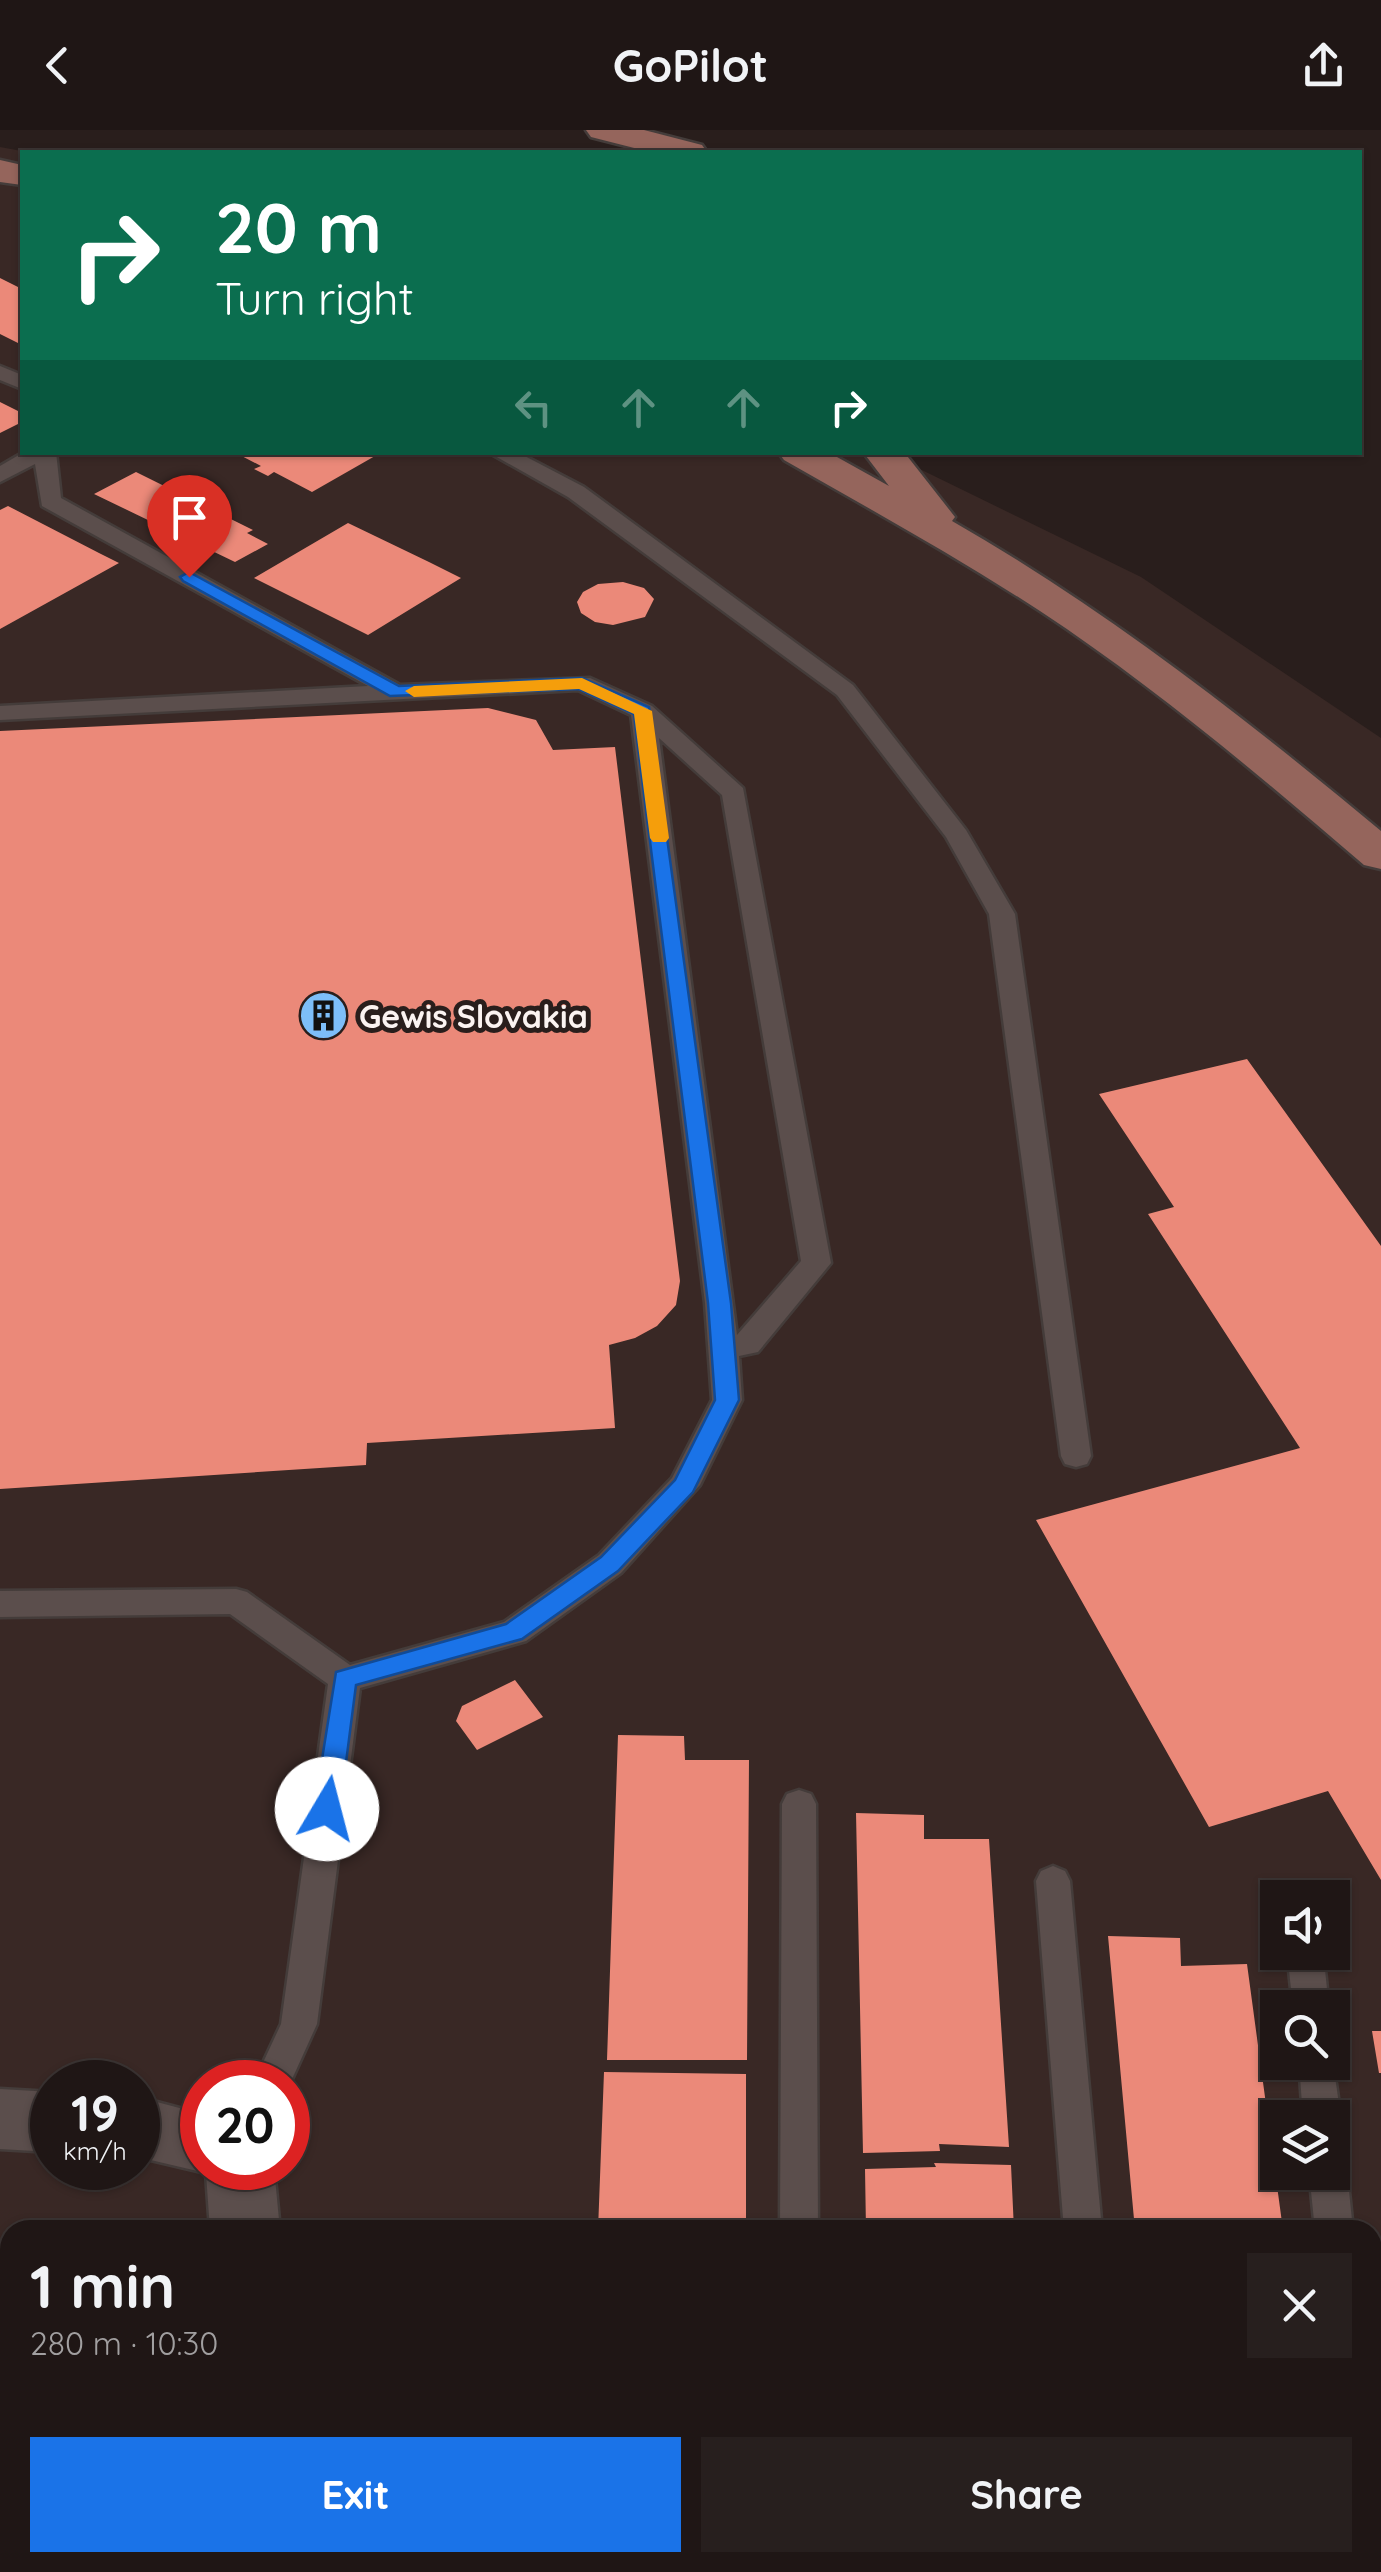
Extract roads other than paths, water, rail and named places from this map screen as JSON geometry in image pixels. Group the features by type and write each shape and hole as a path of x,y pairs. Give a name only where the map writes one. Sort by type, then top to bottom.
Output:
{"main road":[{"path":"603,130 682,150"},
{"path":"803,455 948,535 1091,627 1186,696 1381,855"},
{"path":"885,455 948,535"}],"street":[{"path":"0,2119 30,2121"},
{"path":"242,2190 245,2220"}],"lane":[{"path":"0,475 37,455"},
{"path":"43,455 50,500 396,692"},
{"path":"505,455 576,492 846,690 957,834 1002,914 1076,1456"},
{"path":"0,712 582,683 643,711 734,793 816,1264 748,1344 723,1348"},
{"path":"345,1679 514,1632 610,1564 684,1485 727,1400 643,711"},
{"path":"0,1604 236,1601 345,1679"},
{"path":"283,2060 300,2024 345,1679"},
{"path":"799,1804 800,2220"},
{"path":"1053,1881 1082,2220"},
{"path":"1307,1970 1309,1990"},
{"path":"1330,2190 1333,2220"}],"place":[{"name":"Gewis Slovakia","path":"324,1016"}]}
